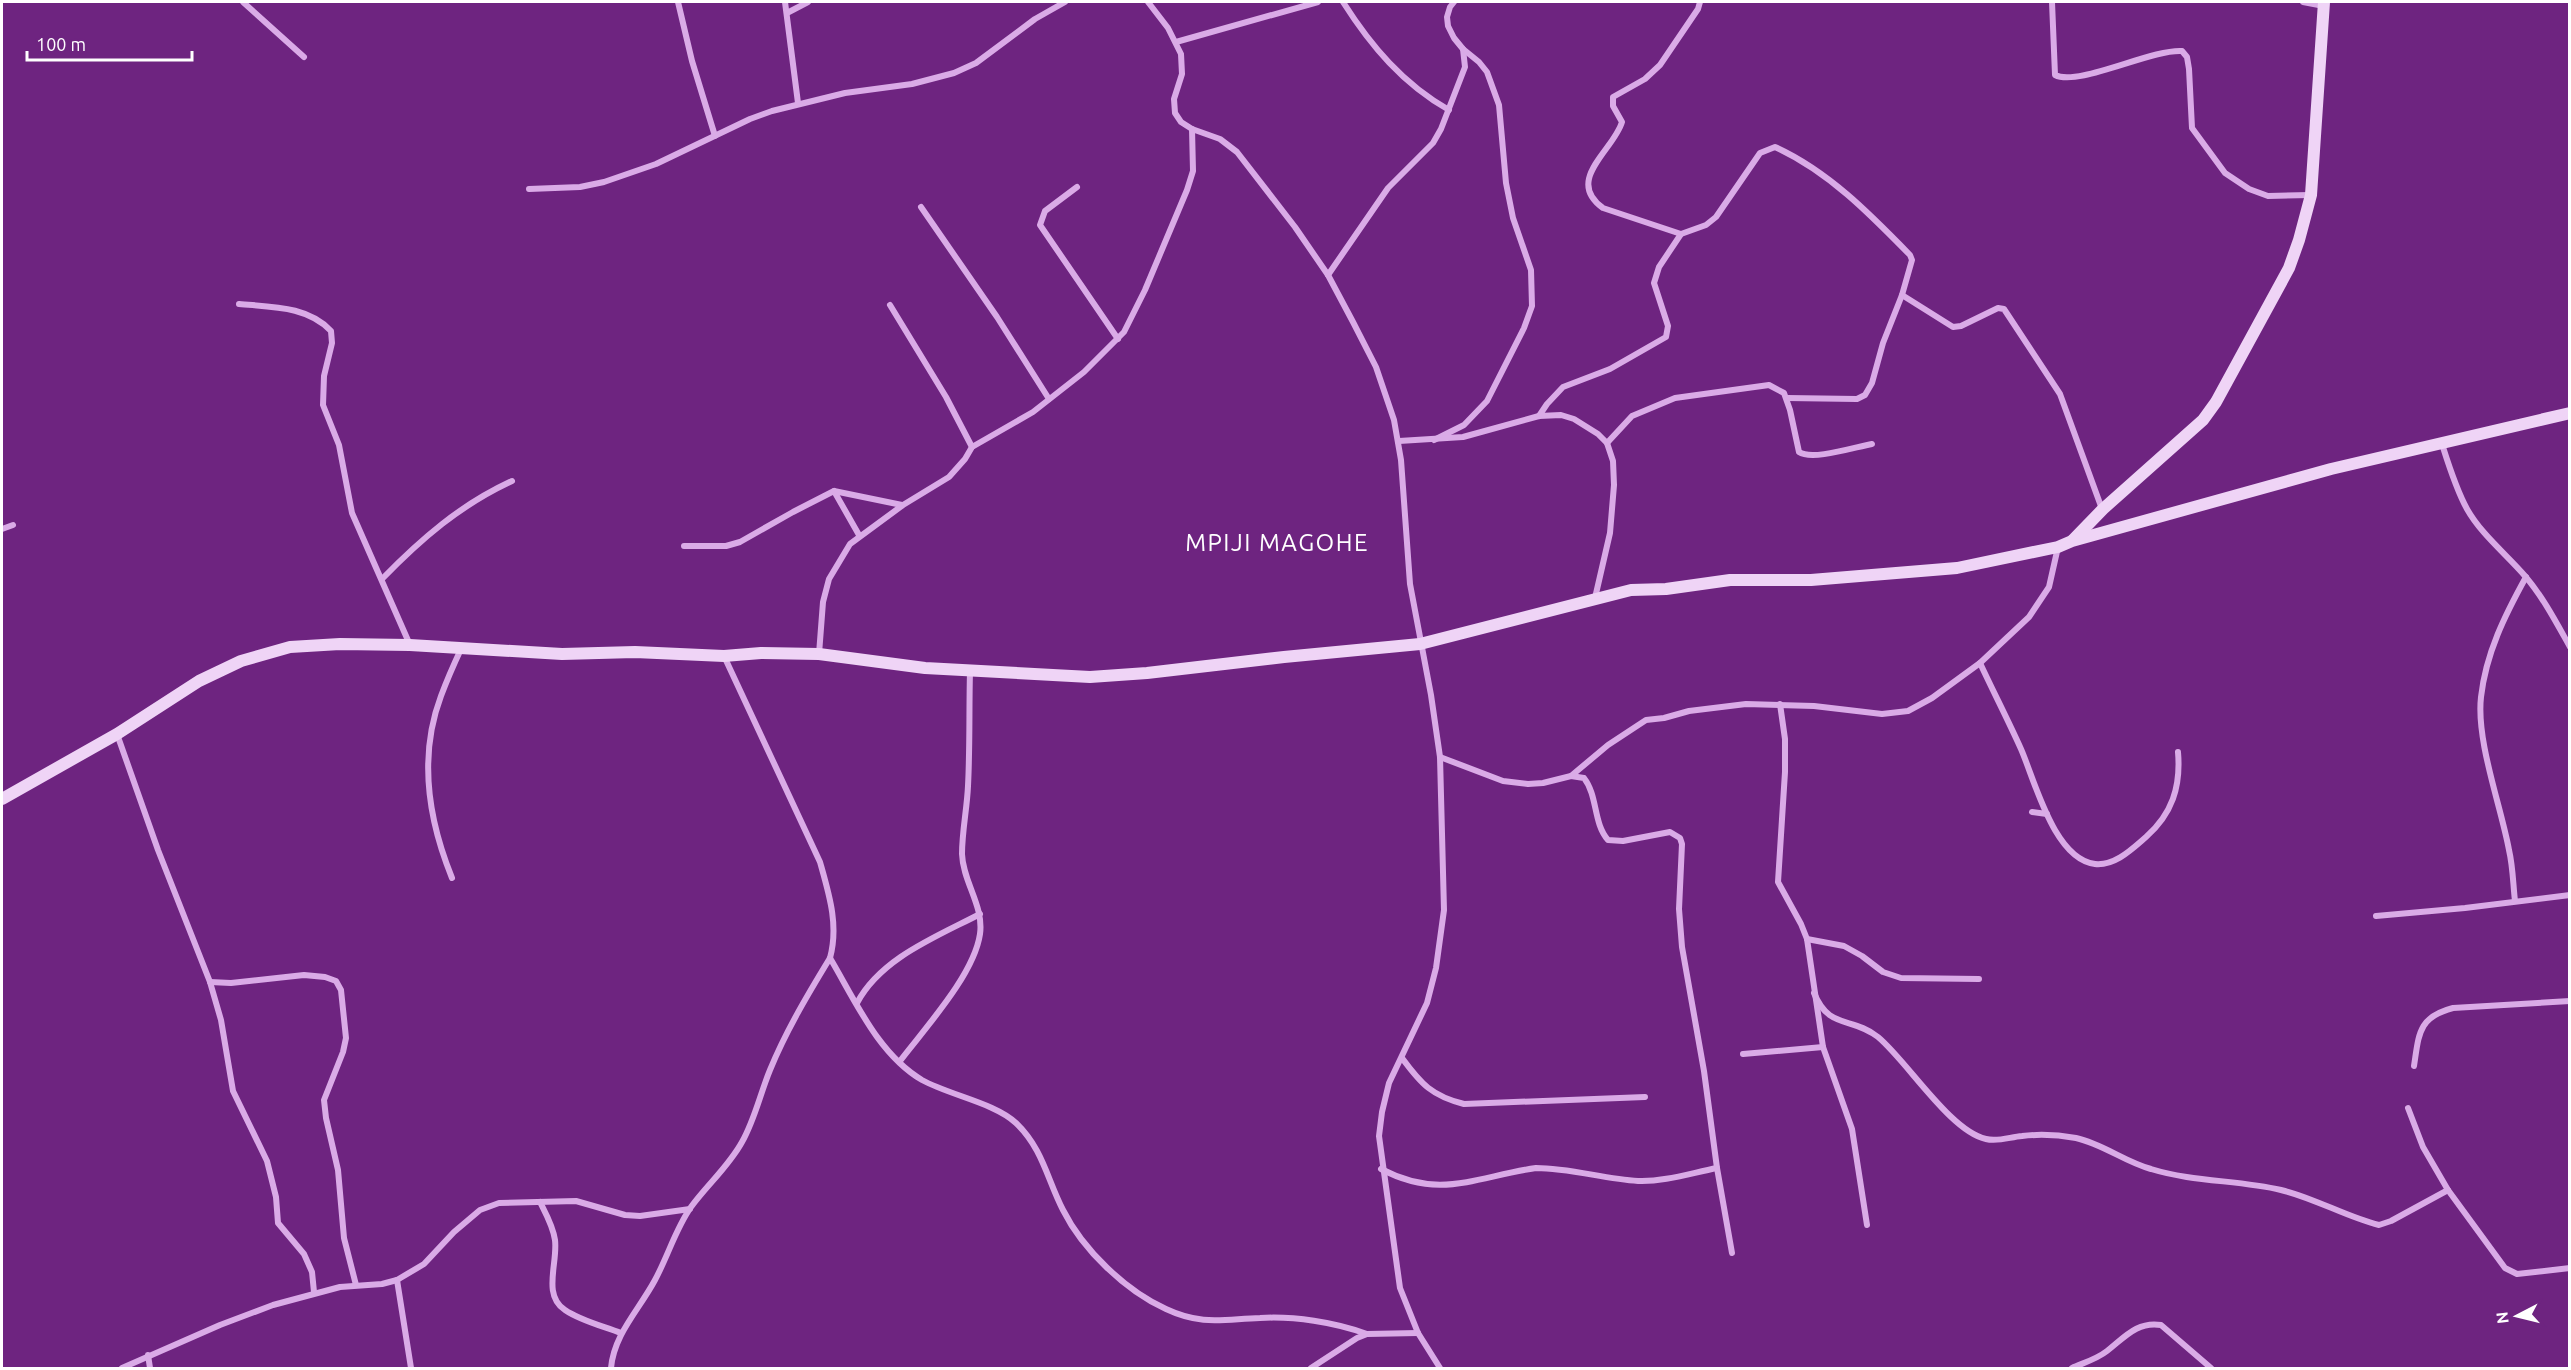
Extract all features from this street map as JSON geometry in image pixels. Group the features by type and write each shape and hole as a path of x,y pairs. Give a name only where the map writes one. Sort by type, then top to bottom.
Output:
{"street":[{"path":"243,2 304,57"},
{"path":"678,2 692,61 715,136"},
{"path":"785,2 798,103"},
{"path":"787,14 808,2"},
{"path":"529,189 580,187 604,182 656,164 750,119 798,103 845,93 912,84 954,73 976,63 1035,19 1065,2"},
{"path":"1148,2 1176,42 1181,54 1182,66 1173,106 1181,122 1192,129 1220,139 1237,152 1276,200 1328,275 1376,367 1394,420 1398,441 1407,554 1440,757 1444,878 1441,940 1427,1003 1389,1083 1379,1136 1400,1288 1418,1333 1440,1368"},
{"path":"1176,42 1318,2"},
{"path":"1342,2 1386,61 1426,97 1449,110"},
{"path":"1434,440 1464,425 1487,401 1524,328 1532,306 1531,270 1515,227 1506,183 1499,105 1487,72 1463,49 1448,26 1450,6 1454,2"},
{"path":"1682,234 1603,208 1592,200 1589,191 1590,177 1594,164 1616,137 1622,122 1613,106 1613,97 1645,79 1660,65 1698,9 1700,2"},
{"path":"2052,2 2055,75 2061,78 2082,75 2142,58 2182,51 2187,57 2189,69 2192,128 2224,173 2249,189 2268,196 2311,195"},
{"path":"2072,541 2103,509 2203,420 2216,402 2289,268 2311,195 2324,4 2303,2"},
{"path":"1328,275 1388,188 1432,143 1449,110 1462,77 1465,58 1463,49"},
{"path":"819,654 823,602 829,579 839,558 859,535 950,477 966,459 972,447 1033,412 1084,372 1118,339 1135,313 1188,190 1193,171 1192,129"},
{"path":"1539,416 1563,387 1618,366 1666,337 1668,326 1654,282 1659,267 1682,234 1706,225 1716,217 1760,153 1775,147 1835,183 1910,255 1911,267 1883,343 1872,383 1865,395 1857,399 1787,398"},
{"path":"1077,187 1045,211 1040,225 1118,339"},
{"path":"921,207 997,317 1049,399"},
{"path":"1902,296 1953,327 1961,326 1998,308 2004,309 2061,394 2103,509"},
{"path":"239,304 291,310 316,318 332,331 332,343 324,376 323,405 339,445 352,513 410,645"},
{"path":"890,305 946,397 972,447"},
{"path":"1607,443 1632,416 1675,398 1769,386 1778,388 1787,398 1799,452 1803,455 1823,454 1872,444"},
{"path":"2,799 117,734 199,681 242,661 290,647 410,645 562,654 635,652 724,656 761,653 819,654 925,668 1090,677 1119,675 1420,644 1631,590 1665,589 1730,580 1811,580 1957,568 2058,547 2072,541 2331,469 2570,413"},
{"path":"1398,441 1463,437 1539,416 1561,415 1574,419 1598,434 1607,443 1613,461 1610,533 1595,598"},
{"path":"2442,442 2450,468 2468,510 2499,549 2526,577 2549,610 2570,647"},
{"path":"382,579 451,515 479,497 512,481"},
{"path":"684,546 726,546 740,542 834,491 903,505"},
{"path":"834,491 859,535"},
{"path":"2,529 13,525"},
{"path":"1571,776 1608,745 1646,720 1715,706 1780,704 1867,713 1908,711 1932,698 1980,663 2029,617 2049,588 2058,547"},
{"path":"2515,901 2510,852 2487,758 2480,700 2495,640 2504,617 2526,577"},
{"path":"452,878 434,827 429,774 431,736 440,697 461,649"},
{"path":"611,1368 615,1345 655,1281 690,1209 740,1146 752,1123 769,1071 788,1032 830,958 833,945 834,926 830,898 820,862 724,656"},
{"path":"1980,663 2022,751 2047,814 2073,853 2082,860 2094,864 2108,863 2127,853 2163,821 2180,775 2178,752"},
{"path":"900,1061 938,1013 971,960 980,934 980,914 962,856 968,786 970,671"},
{"path":"1780,704 1785,740 1785,772 1778,882 1807,939 1823,1047 1852,1129 1867,1225"},
{"path":"117,734 158,850 210,982 221,1020 233,1091 267,1161 276,1197 278,1223 308,1262 314,1292"},
{"path":"1440,757 1482,774 1512,782 1528,784 1571,776 1584,778 1595,801 1603,834 1608,840 1623,841 1670,832 1680,838 1682,844 1679,909 1682,947 1732,1253"},
{"path":"2032,812 2047,814"},
{"path":"2376,916 2570,895"},
{"path":"857,1003 866,986 892,964 980,914"},
{"path":"1807,939 1828,941 1844,946 1883,972 1901,978 1979,979"},
{"path":"830,958 875,1034 900,1061 922,1080 1002,1113 1015,1122 1043,1160 1064,1212 1090,1249 1139,1293 1166,1310 1202,1320 1291,1319 1321,1322 1367,1334 1418,1333"},
{"path":"210,982 239,983 304,975 325,977 336,981 341,990 346,1038 343,1052 324,1100 338,1170 344,1238 356,1285"},
{"path":"1814,993 1826,1014 1861,1027 1878,1037 1942,1107 1967,1129 1985,1139 2046,1135 2093,1142 2151,1169 2191,1177 2255,1184 2305,1196 2379,1225 2391,1221 2448,1190"},
{"path":"2414,1066 2421,1028 2435,1012 2453,1008 2570,1001"},
{"path":"1743,1054 1823,1047"},
{"path":"1402,1058 1426,1088 1447,1099 1464,1104 1645,1096"},
{"path":"2408,1108 2423,1147 2448,1190 2505,1268 2517,1274 2570,1268"},
{"path":"1382,1169 1409,1182 1438,1186 1536,1168 1641,1181 1717,1168"},
{"path":"122,1368 220,1324 314,1292 356,1285 382,1284 397,1280 424,1264 454,1232 480,1210 499,1203 576,1201 625,1215 640,1216 690,1209"},
{"path":"540,1202 551,1224 555,1241 552,1283 555,1300 563,1310 621,1333"},
{"path":"397,1280 411,1368"},
{"path":"2072,1368 2107,1351 2131,1331 2154,1324 2161,1324 2211,1368"},
{"path":"1311,1368 1367,1334"},
{"path":"148,1355 150,1368"}],"district":[{"name":"MPIJI MAGOHE","path":"1277,543"}]}
